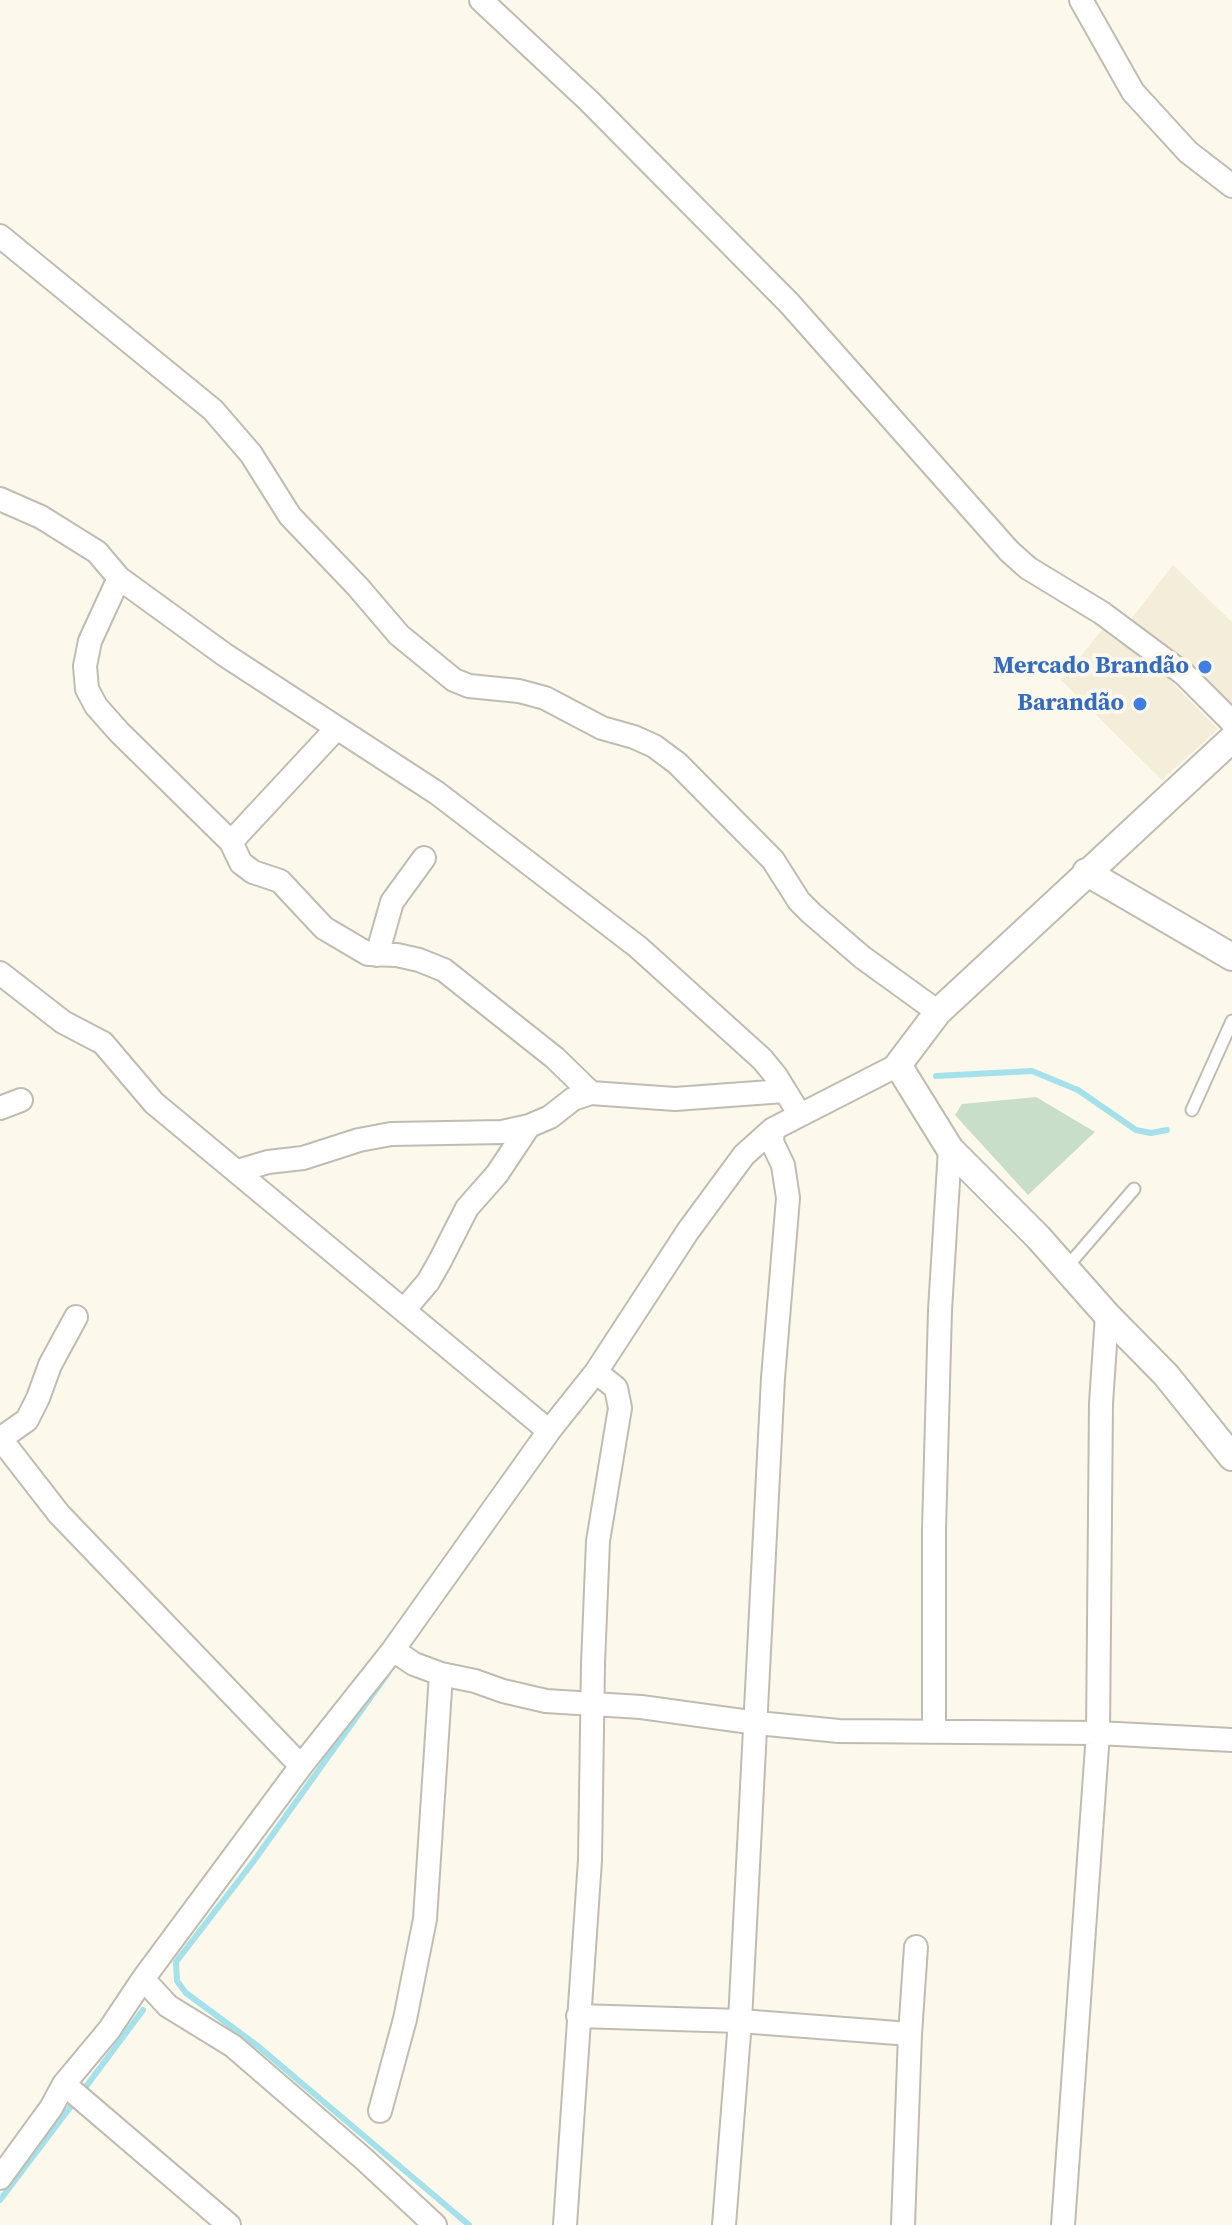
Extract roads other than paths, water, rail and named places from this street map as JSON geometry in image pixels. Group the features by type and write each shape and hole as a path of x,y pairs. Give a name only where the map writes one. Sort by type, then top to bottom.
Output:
{"street":[{"path":"481,0 589,101 789,303 1009,551 1037,575 1102,613 1184,674 1232,722"},
{"path":"1081,0 1133,92 1188,152 1232,186"},
{"path":"0,236 213,410 251,454 290,516 399,635 454,680 469,686 519,691 545,698 602,728 654,746 677,763 773,860 799,901 811,913 862,957 938,1012"},
{"path":"0,499 41,517 97,552 119,578 225,655 437,793 638,947 740,1037 776,1076 800,1115"},
{"path":"119,578 90,641 85,666 87,689 96,706 119,732 231,842 241,863 253,872 280,881 324,928 362,951 419,960 444,970 555,1058 591,1093"},
{"path":"231,842 336,729"},
{"path":"0,2178 51,2108 76,2094 109,2030 143,1979 301,1766 403,1656 549,1431 604,1379 697,1218 744,1155 800,1115 898,1065 938,1012 1232,739"},
{"path":"377,955 392,902 424,858"},
{"path":"1086,872 1232,957"},
{"path":"0,973 63,1022 103,1043 154,1103 549,1431"},
{"path":"898,1065 950,1149 1166,1375 1232,1457"},
{"path":"238,1171 268,1162 303,1158 359,1140 391,1134 502,1132 550,1117 573,1099 591,1093 675,1099 784,1091"},
{"path":"404,1310 434,1271 467,1208 497,1174 529,1126"},
{"path":"724,2225 740,2021 773,1378 788,1198 783,1165 772,1136"},
{"path":"934,1730 934,1530 940,1310 950,1149"},
{"path":"1063,2225 1098,1733 1101,1403 1107,1315"},
{"path":"76,1317 50,1365 27,1420 0,1438 59,1514 301,1766"},
{"path":"565,2225 590,1860 598,1541 620,1408 604,1379"},
{"path":"403,1656 441,1674 531,1698 594,1706 641,1707 757,1723 839,1731 1098,1733 1232,1740"},
{"path":"380,2111 405,2019 425,1919 441,1674"},
{"path":"903,2225 916,1947"},
{"path":"143,1979 168,2006 233,2046 435,2225"},
{"path":"578,2016 740,2021 910,2034"},
{"path":"76,2094 229,2225"}],"lane":[{"path":"1192,1110 1232,1021"},
{"path":"1066,1268 1134,1189"}],"waterway":[{"path":"936,1076 1032,1071 1078,1090 1136,1130 1151,1133 1167,1130"},
{"path":"388,1673 253,1862 176,1962 177,1981 186,1993 259,2047 469,2225"},
{"path":"82,2092 143,2010"},
{"path":"0,2200 75,2101"}],"place":[{"name":"Mercado Brandão","path":"1205,667"},
{"name":"Barandão","path":"1140,704"}]}
